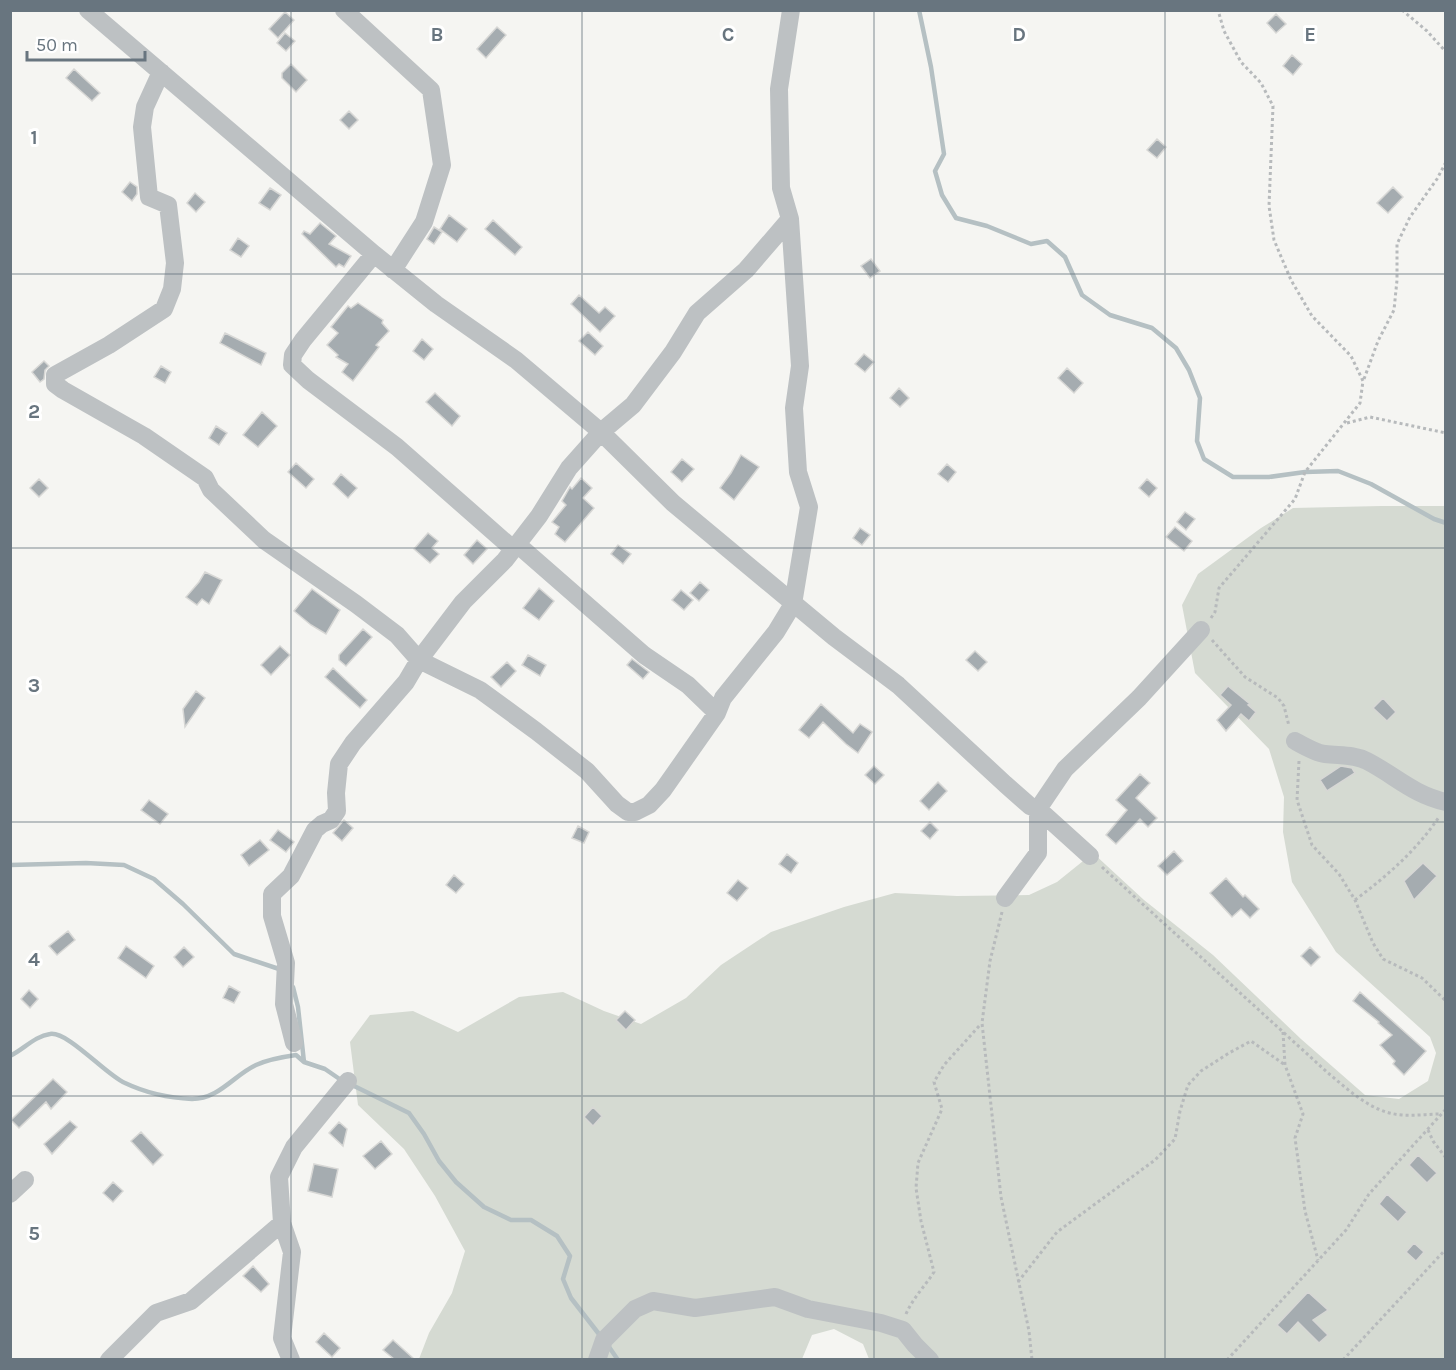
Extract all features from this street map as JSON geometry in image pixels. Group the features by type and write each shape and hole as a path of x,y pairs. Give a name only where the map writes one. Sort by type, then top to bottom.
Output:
{"street":[{"path":"88,10 393,270 436,304 516,360 601,432 673,503 834,637 898,685 1005,784 1030,806 1038,809 1090,856"},
{"path":"344,10 431,90 442,165 424,222 393,270"},
{"path":"161,72 145,107 142,127 149,197 168,205 175,263 172,289 164,309 109,345 56,375 55,384 144,436 205,478 211,490 264,540 397,635 419,660 480,690 587,771 617,804 628,812 635,812 649,805 663,790 717,713 723,698 776,632 794,604 809,507 798,472 794,408 800,366 790,219 781,188 779,89 791,10"},
{"path":"294,1043 284,1004 286,963 272,916 272,894 291,876 315,830 331,820 337,811 339,764 406,682 419,660 463,602 515,547 539,516 569,468 601,432 633,405 674,352 697,313 746,270 790,219"},
{"path":"374,254 303,340 293,355 292,365 308,380 397,447 644,655 688,685 717,713"},
{"path":"1005,898 1038,853 1038,809 1065,769 1139,698 1201,630"},
{"path":"1295,741 1323,754 1343,754 1365,760 1443,808"},
{"path":"291,1359 282,1338 284,1305 292,1252 282,1223 279,1177 294,1147 348,1081"},
{"path":"10,1194 25,1180"},
{"path":"109,1359 156,1313 191,1301 282,1223"},
{"path":"597,1359 604,1340 635,1309 654,1302 695,1308 775,1297 808,1310 880,1323 903,1330 930,1359"}],"path":[{"path":"1218,10 1224,31 1241,62 1261,84 1273,106 1269,206 1274,240 1291,280 1312,316 1351,356 1363,381"},
{"path":"1402,10 1427,31 1446,52"},
{"path":"1446,162 1410,217 1397,244 1394,310 1378,341 1363,381 1360,403 1346,424 1320,451 1305,472 1295,499 1219,588 1215,612 1201,630 1214,640 1245,677 1278,698 1284,706 1300,764 1297,800 1312,845 1339,874 1355,900 1373,943 1383,959 1422,978 1446,1001"},
{"path":"1346,424 1370,417 1446,433"},
{"path":"1355,900 1391,873 1430,831 1443,808"},
{"path":"1090,856 1336,1080 1360,1099 1376,1108 1400,1115 1441,1114"},
{"path":"1005,898 990,961 982,1023 1001,1197 1029,1331 1032,1359"},
{"path":"903,1330 904,1317 910,1304 934,1272 921,1221 916,1188 918,1163 942,1109 934,1082 944,1065 982,1023"},
{"path":"1282,1031 1285,1065 1303,1114 1295,1138 1305,1211 1318,1260"},
{"path":"1018,1282 1057,1232 1155,1160 1175,1139 1188,1085 1202,1071 1251,1041 1285,1065"},
{"path":"1227,1359 1346,1230 1369,1194 1446,1109"},
{"path":"1427,1129 1446,1158"},
{"path":"1343,1359 1446,1249"}],"shaded area":[{"path":"1445,506 1445,1359 869,1359 863,1344 834,1329 812,1335 802,1359 419,1359 429,1333 452,1293 465,1251 435,1196 404,1149 358,1105 350,1042 370,1015 413,1011 458,1032 519,997 563,992 604,1011 641,1024 686,998 721,965 771,932 844,907 895,893 957,896 1029,895 1057,882 1093,853 1144,900 1213,955 1301,1039 1365,1095 1399,1099 1428,1081 1436,1053 1430,1037 1336,952 1292,882 1283,832 1284,797 1269,749 1195,673 1182,605 1198,574 1261,528 1293,508"}],"building":[{"path":"285,12 294,20 278,38 269,29"},
{"path":"1276,14 1286,24 1276,33 1267,23"},
{"path":"497,27 506,35 486,58 477,49"},
{"path":"285,33 295,41 286,51 277,43"},
{"path":"1292,55 1302,64 1293,75 1283,66"},
{"path":"291,64 307,80 296,92 282,78 282,73"},
{"path":"74,69 100,93 92,101 66,78"},
{"path":"349,111 358,120 349,129 340,120"},
{"path":"1157,139 1166,147 1157,158 1147,150"},
{"path":"130,182 137,187 137,194 132,201 122,192"},
{"path":"1393,187 1403,197 1388,213 1377,203"},
{"path":"270,188 281,195 270,210 259,203"},
{"path":"195,193 205,202 196,212 187,203"},
{"path":"449,215 467,229 457,242 440,229"},
{"path":"493,220 522,247 515,255 485,229"},
{"path":"320,223 336,236 329,244 351,256 344,267 339,264 336,267 302,234 304,231 310,234"},
{"path":"434,227 442,232 434,244 427,239"},
{"path":"238,238 249,246 241,257 230,250"},
{"path":"871,259 880,271 870,278 861,266"},
{"path":"579,295 599,313 605,307 615,316 600,332 571,304"},
{"path":"358,303 383,320 382,323 389,331 376,345 379,347 353,381 342,372 348,364 336,357 338,355 327,345 338,333 331,327 348,306 351,308"},
{"path":"588,332 603,346 595,355 579,341"},
{"path":"225,333 266,353 261,365 220,343"},
{"path":"422,339 433,349 424,360 413,351"},
{"path":"864,354 874,362 865,372 855,364"},
{"path":"44,361 49,366 45,370 44,379 40,382 32,372"},
{"path":"161,366 171,372 165,383 154,377"},
{"path":"1067,368 1083,383 1074,393 1058,378"},
{"path":"899,388 909,398 900,407 890,398"},
{"path":"435,393 460,416 452,426 426,402"},
{"path":"262,412 277,426 258,447 243,435"},
{"path":"216,426 227,433 219,445 209,438"},
{"path":"741,455 759,467 734,500 720,488"},
{"path":"682,459 694,469 682,482 671,472"},
{"path":"296,463 314,479 306,488 288,472"},
{"path":"947,464 956,472 948,482 938,474"},
{"path":"341,474 357,488 348,498 333,484"},
{"path":"581,478 592,488 583,498 594,508 565,542 555,534 559,527 552,522 566,505 562,501 570,487 572,489"},
{"path":"39,479 48,488 39,497 30,488"},
{"path":"1147,479 1157,488 1149,497 1139,488"},
{"path":"1185,512 1195,519 1186,530 1177,522"},
{"path":"1175,527 1192,541 1184,551 1166,537"},
{"path":"860,528 870,535 862,545 853,538"},
{"path":"428,533 438,541 432,548 439,554 430,563 414,549"},
{"path":"477,540 487,549 473,564 464,555"},
{"path":"618,545 631,554 623,564 611,554"},
{"path":"205,572 222,580 209,604 202,599 197,605 186,597"},
{"path":"700,582 709,590 699,601 690,593"},
{"path":"539,588 554,601 539,620 523,608"},
{"path":"312,589 340,610 326,634 294,611"},
{"path":"681,590 693,600 684,610 672,600"},
{"path":"363,629 372,637 346,666 339,660 339,655"},
{"path":"280,646 290,655 271,675 261,665"},
{"path":"975,651 987,662 978,671 966,660"},
{"path":"528,655 546,665 540,676 522,665"},
{"path":"632,659 649,672 643,679 627,665"},
{"path":"507,662 516,671 501,687 491,677"},
{"path":"333,668 367,700 360,708 325,677"},
{"path":"1228,686 1256,712 1249,721 1241,714 1226,731 1217,720 1231,705 1220,695"},
{"path":"196,691 205,698 185,727 183,709"},
{"path":"1383,698 1396,712 1387,721 1373,708"},
{"path":"821,704 853,733 860,724 872,732 858,753 823,722 809,738 799,730"},
{"path":"874,766 884,775 875,784 865,775"},
{"path":"1341,766 1352,768 1355,773 1327,791 1320,780"},
{"path":"1140,774 1150,783 1136,798 1157,818 1148,827 1140,819 1116,844 1106,835 1127,810 1116,800"},
{"path":"938,782 947,791 929,810 920,801"},
{"path":"149,800 168,814 160,824 141,810"},
{"path":"344,820 353,828 342,841 333,833"},
{"path":"930,822 938,830 930,839 921,831"},
{"path":"578,826 589,832 584,843 572,838"},
{"path":"278,830 294,842 286,852 270,840"},
{"path":"260,840 269,850 249,866 241,855"},
{"path":"1174,851 1183,861 1167,875 1158,866"},
{"path":"787,854 798,863 791,873 779,864"},
{"path":"1423,863 1437,876 1414,900 1404,881"},
{"path":"454,875 464,884 456,893 446,885"},
{"path":"1226,878 1243,897 1245,895 1259,909 1250,918 1241,909 1232,917 1210,893"},
{"path":"738,880 748,888 737,901 727,893"},
{"path":"68,931 75,940 57,955 49,946"},
{"path":"126,946 154,966 146,978 118,958"},
{"path":"184,947 194,957 183,967 174,957"},
{"path":"1310,947 1320,957 1311,966 1301,956"},
{"path":"229,986 240,992 234,1003 223,998"},
{"path":"29,990 38,999 30,1008 21,999"},
{"path":"1360,992 1426,1051 1404,1075 1380,1045 1392,1035 1353,1001"},
{"path":"625,1011 635,1020 626,1030 616,1020"},
{"path":"53,1079 67,1092 51,1109 46,1102 19,1128 11,1120"},
{"path":"593,1107 602,1116 593,1126 584,1117"},
{"path":"70,1121 77,1127 52,1154 44,1144"},
{"path":"339,1122 347,1129 343,1146 329,1133"},
{"path":"141,1132 163,1155 153,1165 131,1141"},
{"path":"381,1141 392,1154 375,1169 363,1156"},
{"path":"1418,1155 1437,1173 1427,1183 1409,1165"},
{"path":"314,1164 338,1169 332,1197 308,1191"},
{"path":"113,1182 123,1191 113,1202 103,1193"},
{"path":"1387,1194 1407,1212 1398,1222 1379,1204"},
{"path":"1414,1243 1424,1252 1416,1261 1406,1252"},
{"path":"253,1266 269,1284 261,1292 243,1276"},
{"path":"1308,1292 1328,1310 1313,1320 1328,1335 1319,1343 1298,1322 1287,1334 1277,1325"},
{"path":"324,1333 340,1348 332,1357 316,1342"},
{"path":"393,1340 414,1359 394,1359 383,1350"}],"waterway":[{"path":"919,10 931,67 944,154 935,171 942,195 956,218 987,226 1031,244 1047,241 1065,257 1082,295 1110,315 1152,328 1176,348 1189,370 1200,398 1197,441 1204,459 1233,477 1269,477 1305,472 1338,471 1371,484 1434,519 1446,523"},
{"path":"10,865 86,863 124,865 154,879 234,954 282,970"},
{"path":"293,987 298,1007 304,1062"},
{"path":"10,1056 39,1037 50,1034 58,1035 77,1046 108,1072 133,1087 166,1096 192,1099 202,1098 218,1091 256,1065 296,1055 304,1062 325,1069 341,1080"},
{"path":"352,1085 409,1113 439,1161 456,1182 484,1207 511,1220 531,1220 557,1236 570,1256 563,1279 571,1298 602,1338"},
{"path":"607,1344 618,1360"}]}
